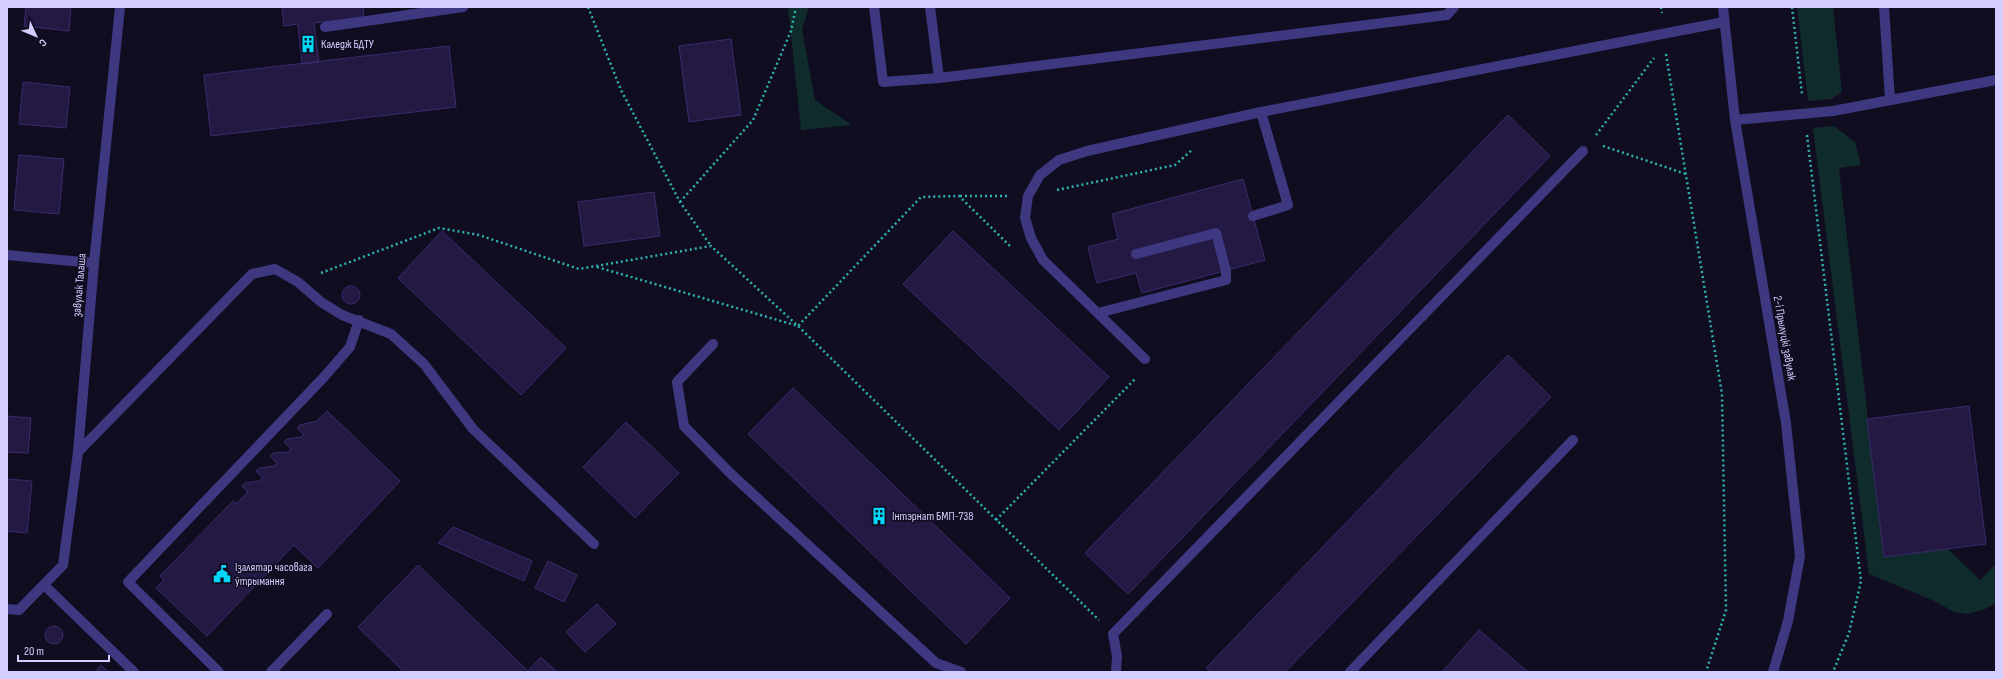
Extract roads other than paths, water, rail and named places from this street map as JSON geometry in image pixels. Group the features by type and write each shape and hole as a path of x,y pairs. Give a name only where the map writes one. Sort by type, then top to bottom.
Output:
{"street":[{"name":"завулак Талаша","path":"44,585 63,565 78,452 94,263 120,7"},
{"path":"325,27 463,7"},
{"path":"874,7 883,82 939,78 1447,15 1454,7"},
{"path":"930,7 939,78"},
{"name":"2-і Прылуцкі завулак","path":"1723,7 1735,120 1786,423 1800,556 1788,620 1772,672"},
{"path":"1884,7 1890,100"},
{"path":"1144,359 1043,260 1031,238 1025,218 1028,196 1040,175 1059,160 1087,151 1261,112 1664,38 1724,22"},
{"path":"1735,120 1833,111 1996,80"},
{"path":"1253,216 1288,205 1261,112"},
{"path":"1116,672 1117,656 1113,634 1583,151"},
{"path":"1098,313 1226,280 1226,270 1216,233 1136,254"},
{"path":"7,255 94,263"},
{"path":"78,452 252,274 275,268 298,282 321,302 342,315 359,320 392,334 424,364 473,429 594,544"},
{"path":"219,672 128,582 324,377 350,347 359,320"},
{"path":"713,344 677,382 684,426 730,472 936,663 962,672"},
{"path":"1350,672 1573,440"},
{"path":"7,609 19,610 44,585 134,672"},
{"path":"271,672 327,614"}],"place":[{"name":"Каледж БДТУ","path":"308,44"},
{"name":"Інтэрнат БМП-738","path":"879,516"},
{"name":"Ізалятар часовага ўтрымання","path":"222,574"}]}
